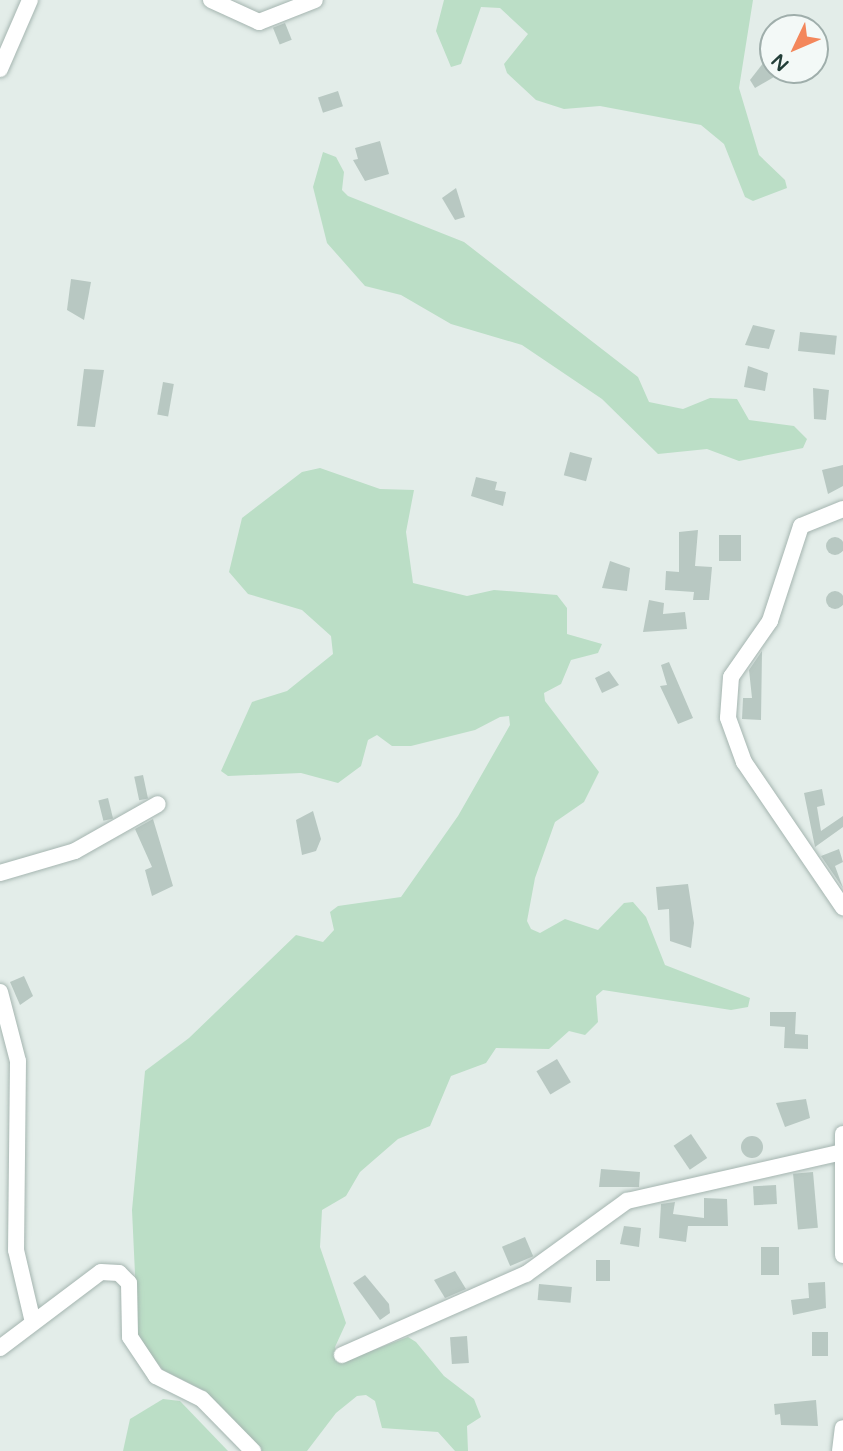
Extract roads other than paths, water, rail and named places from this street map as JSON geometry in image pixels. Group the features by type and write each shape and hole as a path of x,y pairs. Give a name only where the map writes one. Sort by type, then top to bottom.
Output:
{"street":[{"path":"0,69 30,0"},
{"path":"211,0 258,22 315,0"},
{"path":"843,509 801,526 770,621 731,677 728,719 744,762 843,907"},
{"path":"0,873 75,851 158,804"},
{"path":"0,992 18,1061 16,1251 32,1318"},
{"path":"843,1134 843,1255"},
{"path":"342,1355 526,1274 627,1201 842,1152"},
{"path":"0,1348 32,1318 101,1272 119,1273 129,1283 130,1337 156,1376 202,1399 253,1451"},
{"path":"840,1451 843,1428"}]}
